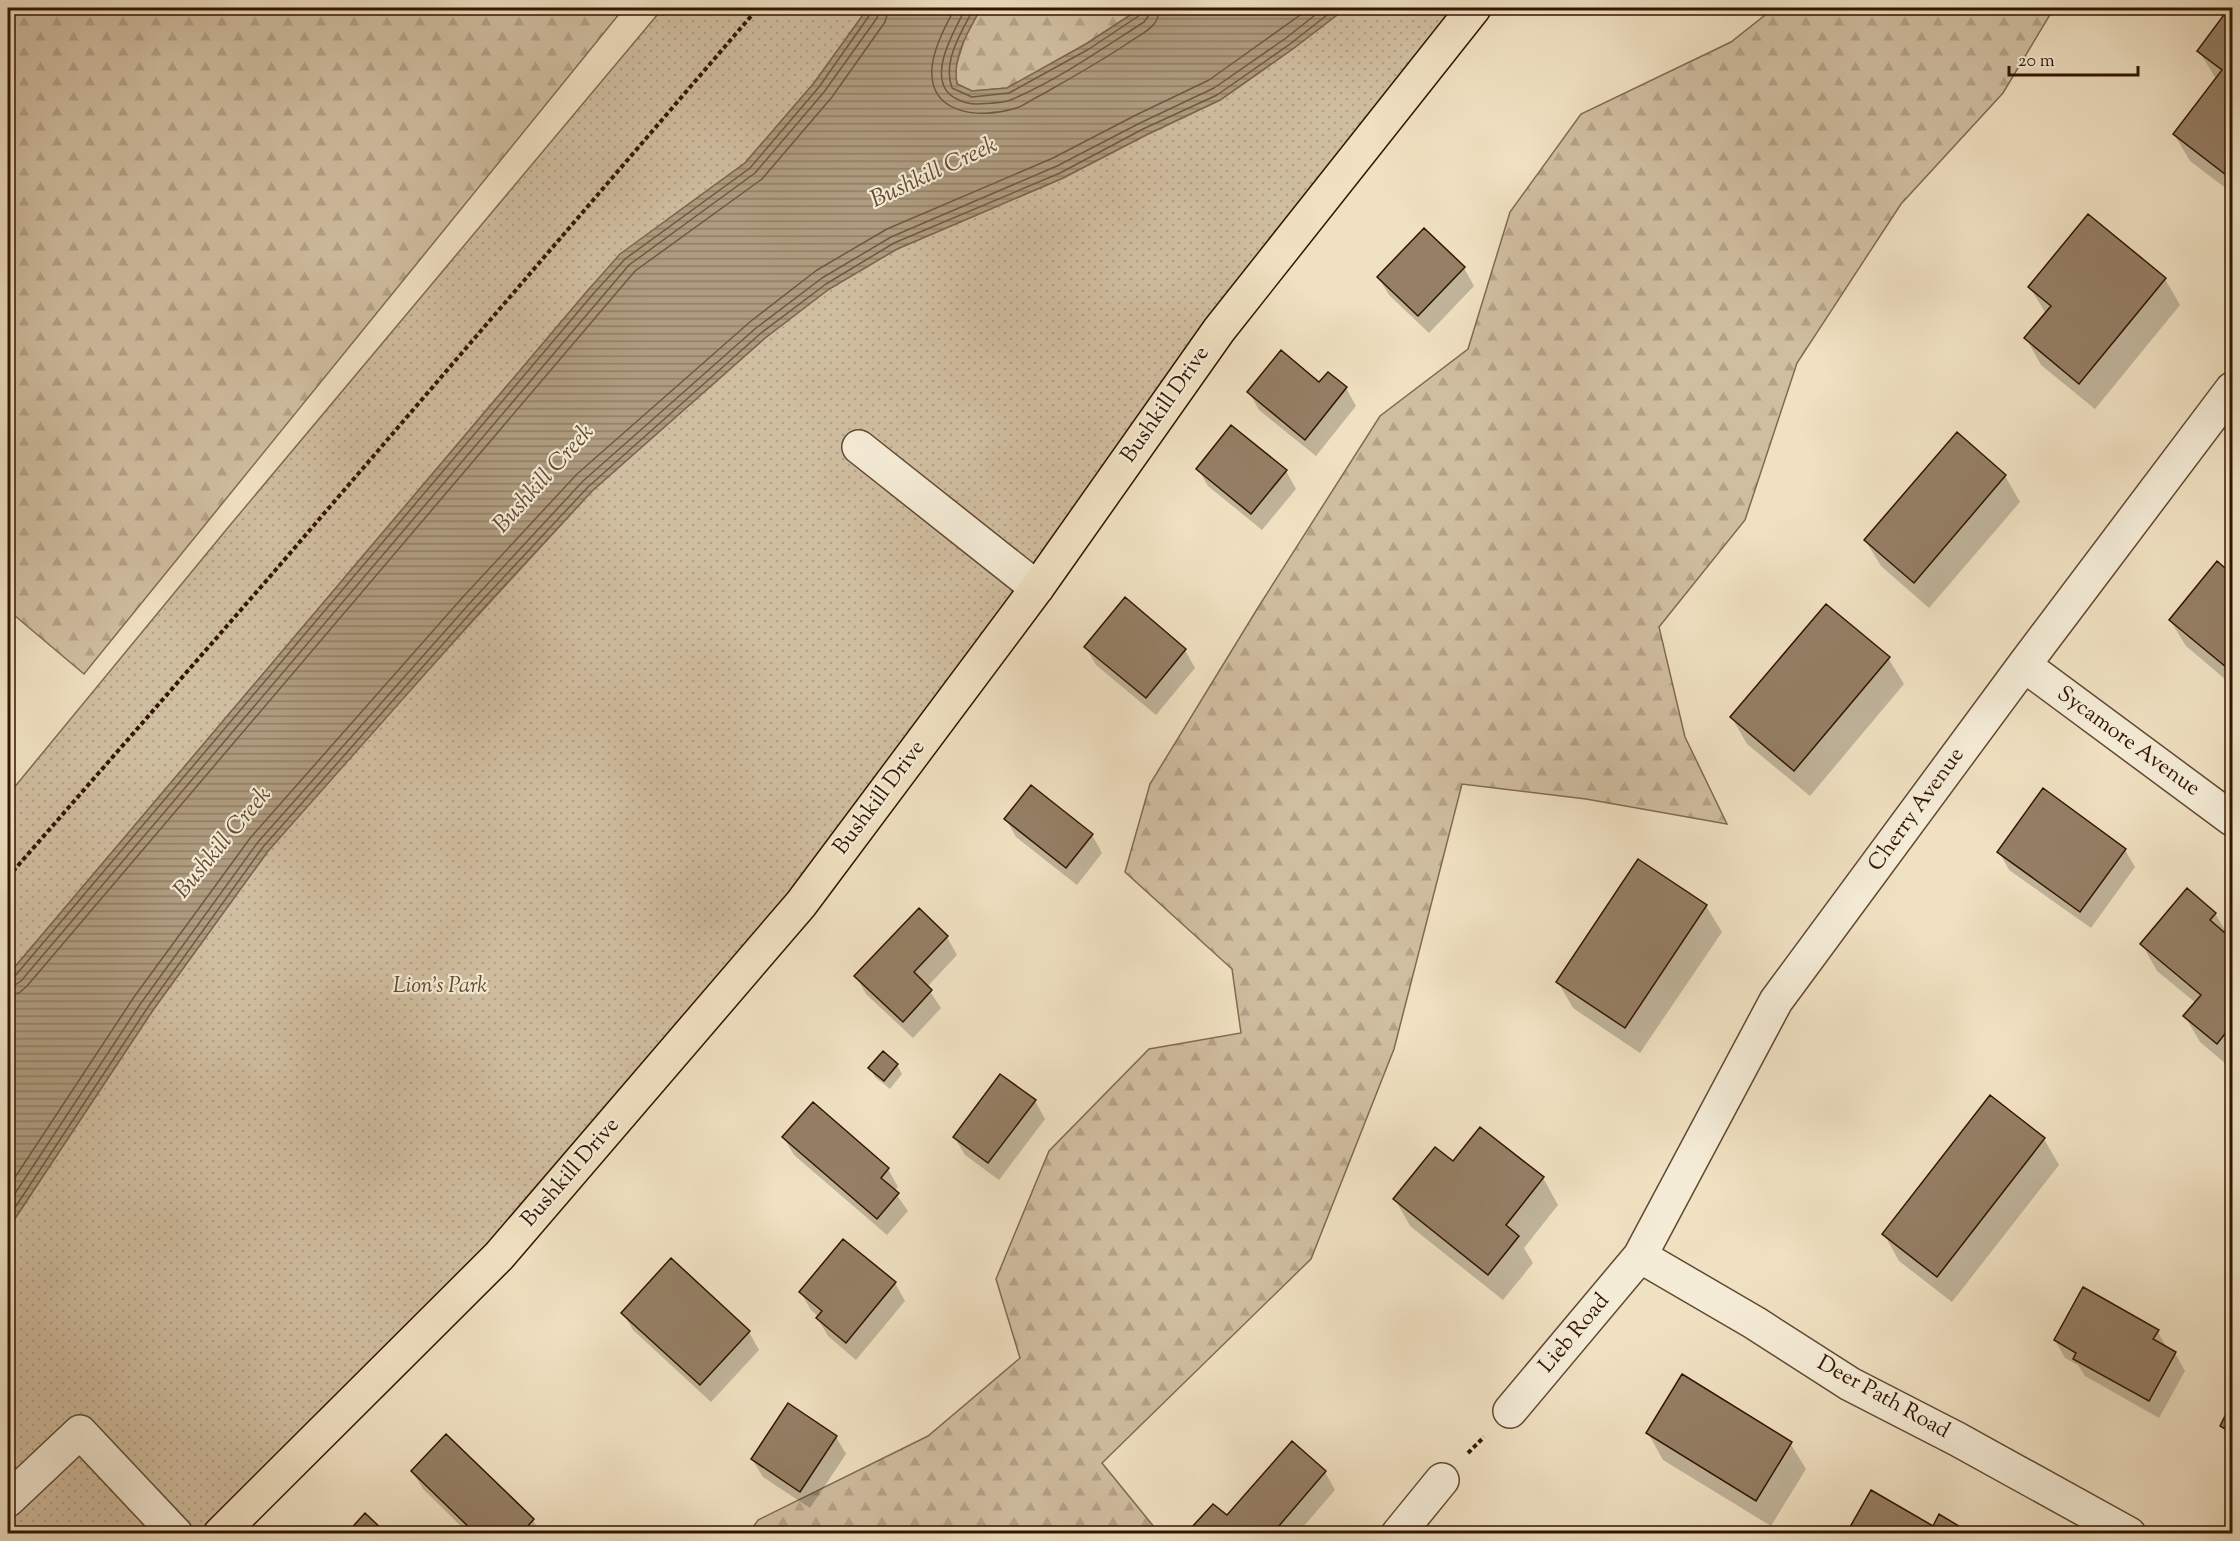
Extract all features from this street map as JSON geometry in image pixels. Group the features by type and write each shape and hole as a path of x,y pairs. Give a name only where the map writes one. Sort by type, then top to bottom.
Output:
{"main road":[{"name":"Bushkill Drive","path":"220,1533 500,1256 801,904 1037,588 1219,330 1474,8"}],"street":[{"name":"Cherry Avenue","path":"1640,1256 1776,1001 2024,665 2232,389"},
{"path":"859,447 1037,588"},
{"name":"Sycamore Avenue","path":"2024,665 2232,819"},
{"name":"Lieb Road","path":"1510,1411 1640,1256"},
{"name":"Deer Path Road","path":"1640,1256 1755,1323 1850,1384 1957,1438 2129,1533"},
{"path":"8,1500 80,1432 177,1533"},
{"path":"1398,1533 1442,1480"}],"path":[{"path":"8,877 267,580 758,8"},
{"path":"1442,1480 1510,1411"}],"green space":[{"path":"8,8 624,8 84,674 8,610"},
{"path":"663,8 868,8 814,83 745,163 668,219 589,289 8,975 8,795 231,524"},
{"path":"981,8 1141,8 1086,44 1007,88 972,91 957,84 955,69 965,37"},
{"name":"Lion's Park","path":"1346,8 1474,8 1037,588 499,1256 220,1533 8,1534 8,1229 153,1010 268,851 383,719 592,491 765,338 829,289 897,249 1063,178 1220,100"},
{"path":"1774,8 2054,8 2003,93 1901,204 1797,363 1745,520 1659,627 1685,737 1727,824 1586,799 1462,784 1394,1049 1311,1259 1102,1463 1159,1533 749,1533 758,1520 928,1436 1020,1358 996,1279 1049,1151 1149,1049 1241,1033 1232,969 1125,872 1150,784 1259,606 1380,416 1468,349 1510,212 1581,114 1731,42"}],"water":[{"name":"Bushkill Creek","path":"868,8 981,8 962,45 957,64 957,84 972,91 1007,88 1086,44 1141,8 1346,8 1220,100 1063,178 897,249 829,289 765,338 592,491 479,613 268,851 153,1010 8,1229 8,975 620,254 745,163 814,83"}],"building":[{"path":"2226,12 2232,17 2232,175 2230,178 2173,134 2222,70 2197,51"},
{"path":"2088,214 2166,278 2079,384 2024,338 2051,306 2028,287"},
{"path":"1424,228 1465,267 1418,316 1377,277"},
{"path":"1281,350 1319,382 1328,372 1347,387 1305,440 1247,392"},
{"path":"1231,425 1287,470 1251,514 1196,469"},
{"path":"1957,432 2006,475 1914,583 1864,540"},
{"path":"2217,561 2232,574 2232,672 2169,620"},
{"path":"1125,597 1186,649 1146,698 1084,647"},
{"path":"1826,604 1890,657 1794,771 1730,717"},
{"path":"1031,785 1093,834 1066,868 1004,819"},
{"path":"2043,788 2126,849 2080,912 1997,852"},
{"path":"1638,859 1707,905 1625,1028 1556,982"},
{"path":"2187,888 2216,913 2210,920 2232,939 2232,1025 2217,1044 2183,1016 2201,995 2140,944"},
{"path":"919,908 948,936 914,972 932,990 903,1022 854,976"},
{"path":"883,1051 898,1064 884,1081 868,1068"},
{"path":"1000,1074 1036,1100 988,1163 953,1137"},
{"path":"1990,1095 2045,1138 1937,1277 1882,1234"},
{"path":"813,1102 889,1168 881,1178 899,1193 877,1219 782,1137"},
{"path":"1480,1127 1544,1177 1506,1225 1519,1236 1488,1275 1393,1199 1435,1147 1453,1161"},
{"path":"843,1239 896,1282 846,1343 816,1318 822,1311 799,1292"},
{"path":"671,1258 750,1331 700,1385 621,1313"},
{"path":"2083,1287 2159,1330 2153,1339 2176,1352 2149,1401 2073,1359 2076,1353 2054,1340"},
{"path":"1682,1374 1792,1442 1756,1501 1646,1433"},
{"path":"2232,1402 2232,1433 2220,1426"},
{"path":"788,1403 837,1436 800,1492 751,1459"},
{"path":"446,1434 534,1519 521,1534 476,1534 411,1471"},
{"path":"1292,1441 1326,1471 1272,1534 1198,1534 1191,1528 1213,1504 1227,1515"},
{"path":"1871,1490 1933,1526 1939,1514 1972,1534 1846,1534"},
{"path":"365,1513 387,1534 346,1534"}]}
